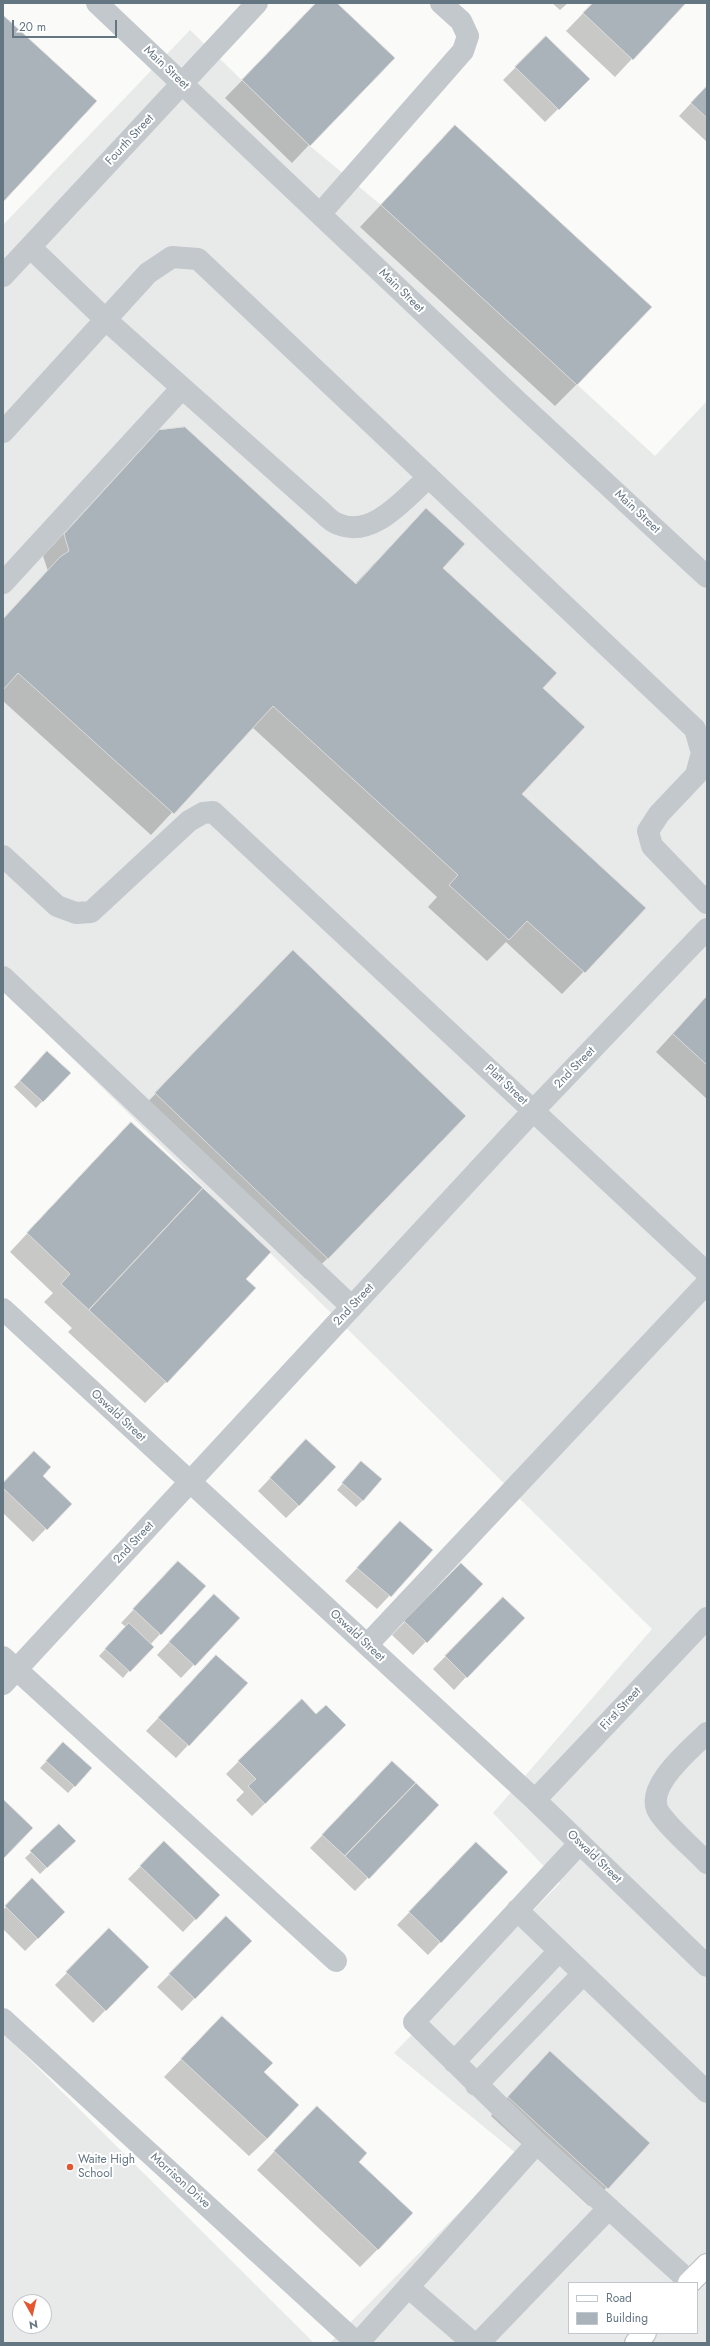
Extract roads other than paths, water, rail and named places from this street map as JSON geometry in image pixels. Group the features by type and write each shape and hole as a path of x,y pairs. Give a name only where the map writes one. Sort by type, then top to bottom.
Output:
{"main road":[{"path":"690,2282 707,2264"},
{"path":"636,2343 643,2334"}],"street":[{"name":"Main Street","path":"97,3 707,577"},
{"name":"Fourth Street","path":"3,276 257,3"},
{"path":"320,214 463,51 468,36 460,21 441,3"},
{"path":"30,247 106,320 322,513 338,524 359,528 381,519 429,477"},
{"path":"3,432 148,273 172,257 198,259 695,729 702,753 696,775 659,814 648,831 652,846 707,903"},
{"path":"3,583 182,388"},
{"name":"Platt Street","path":"3,856 58,906 76,913 90,912 189,821 204,813 213,812 707,1273"},
{"name":"2nd Street","path":"8,1670 190,1482 533,1111 707,928"},
{"path":"3,977 352,1307"},
{"path":"367,1645 707,1283"},
{"name":"Oswald Street","path":"3,1309 535,1800 707,1966"},
{"name":"First Street","path":"535,1800 707,1618"},
{"path":"8,1670 336,1961"},
{"path":"707,1733 661,1781 655,1797 658,1813 707,1863"},
{"path":"580,1843 414,2022 476,2085 690,2282"},
{"path":"517,1910 707,2092"},
{"path":"454,2062 559,1951"},
{"path":"476,2085 583,1974"},
{"name":"Morrison Drive","path":"3,2019 358,2343"},
{"path":"358,2343 538,2143"},
{"path":"479,2343 609,2208"},
{"path":"408,2287 473,2343"}],"place":[{"name":"Waite High School","path":"70,2167"}]}
